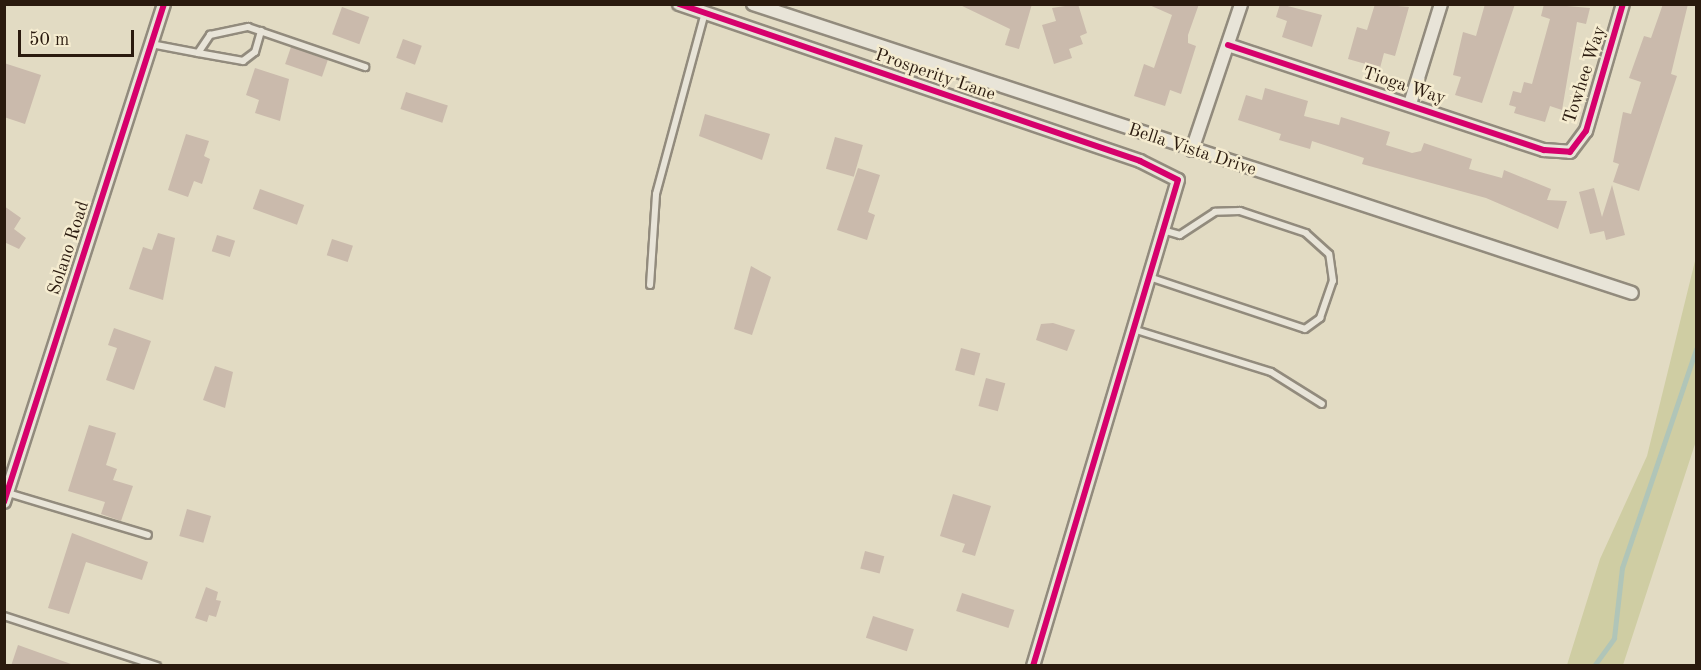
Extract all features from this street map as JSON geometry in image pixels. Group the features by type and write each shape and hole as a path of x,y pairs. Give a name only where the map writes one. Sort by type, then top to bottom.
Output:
{"street":[{"name":"Solano Road","path":"6,497 164,4"},
{"name":"Prosperity Lane","path":"679,4 1140,161 1178,180 1166,231"},
{"name":"Bella Vista Drive","path":"753,4 1632,293"},
{"path":"1192,150 1241,4"},
{"path":"1410,104 1440,4"},
{"name":"Towhee Way","path":"1570,152 1586,131 1623,4"},
{"name":"Tioga Way","path":"1228,45 1544,150 1570,152"},
{"path":"1034,666 1166,231"}],"lane":[{"path":"650,285 656,194 705,13"},
{"path":"198,53 210,35 228,28 261,31 365,67"},
{"path":"151,44 243,61 255,52 261,31"},
{"path":"1152,279 1305,329 1320,318 1333,281 1329,254 1306,233 1240,211 1215,212 1180,235 1166,231"},
{"path":"1136,330 1271,372 1322,404"},
{"path":"6,497 148,536"},
{"path":"4,616 157,666"}],"shaded area":[{"path":"1696,257 1696,441 1623,665 1567,665 1600,559 1647,456"}],"building":[{"path":"958,4 1032,4 1019,49 1005,45 1010,29"},
{"path":"1078,4 1087,33 1080,36 1083,44 1069,49 1072,58 1054,64 1042,25 1056,21 1052,8"},
{"path":"1147,4 1199,4 1188,35 1188,43 1196,46 1181,94 1170,90 1165,106 1134,96 1144,64 1154,68 1172,15"},
{"path":"1280,4 1322,15 1312,47 1282,37 1287,21 1276,17"},
{"path":"1375,4 1409,7 1395,56 1384,53 1380,68 1348,59 1357,27 1367,30"},
{"path":"1485,4 1515,4 1482,103 1455,95 1461,77 1453,75 1463,32 1476,36"},
{"path":"1544,4 1590,8 1586,24 1577,22 1562,110 1550,106 1545,122 1514,113 1516,107 1509,105 1513,91 1521,93 1524,82 1532,84 1550,19 1541,16"},
{"path":"1663,4 1688,4 1671,74 1677,76 1639,191 1613,182 1619,164 1613,162 1623,112 1631,114 1641,82 1629,78 1644,36 1651,38"},
{"path":"342,7 369,17 359,44 332,34"},
{"path":"403,39 422,46 415,65 396,58"},
{"path":"291,47 328,60 322,77 285,64"},
{"path":"4,63 41,75 25,124 4,117"},
{"path":"255,68 289,79 280,121 255,113 259,100 246,95"},
{"path":"1265,88 1308,101 1304,116 1339,125 1341,117 1390,132 1386,145 1412,153 1421,151 1424,143 1472,159 1469,169 1502,178 1504,170 1551,189 1547,200 1567,201 1558,229 1486,198 1362,164 1364,158 1312,141 1310,149 1279,140 1281,134 1238,120 1246,95 1262,100"},
{"path":"406,92 448,106 442,123 400,109"},
{"path":"705,114 770,134 762,160 699,136"},
{"path":"186,134 209,141 204,156 210,159 202,184 194,181 188,197 168,190"},
{"path":"835,137 863,145 854,177 826,169"},
{"path":"858,168 880,175 868,212 875,215 867,240 837,230"},
{"path":"1612,185 1625,235 1606,240 1604,231 1590,234 1579,192 1594,188 1602,217"},
{"path":"260,189 304,205 297,225 253,209"},
{"path":"4,206 21,218 14,229 26,238 19,249 4,242"},
{"path":"158,233 175,238 163,300 129,289 143,247 152,250"},
{"path":"217,235 235,241 230,257 212,251"},
{"path":"332,239 353,246 348,262 327,255"},
{"path":"751,266 771,277 752,335 734,329"},
{"path":"1053,323 1075,330 1067,351 1036,340 1041,324"},
{"path":"114,328 151,341 134,390 106,380 117,348 108,345"},
{"path":"961,348 980,353 974,375 955,370"},
{"path":"215,366 233,372 225,408 203,400"},
{"path":"986,378 1005,383 998,411 978,406"},
{"path":"89,425 116,433 106,465 117,469 113,480 133,486 121,521 101,514 105,502 68,491"},
{"path":"953,494 991,506 975,556 962,552 965,544 940,536"},
{"path":"187,509 211,516 203,543 179,536"},
{"path":"72,533 148,562 142,580 86,562 69,614 48,608"},
{"path":"865,551 884,556 880,574 860,568"},
{"path":"206,587 218,592 216,600 221,601 216,617 209,615 207,622 195,618"},
{"path":"962,593 1014,610 1008,628 956,611"},
{"path":"873,616 914,629 907,651 866,638"},
{"path":"18,645 71,664 71,666 11,666"}],"waterway":[{"path":"1594,666 1614,638 1622,568 1696,349"}],"cycle path":[{"path":"4,502 164,4"},
{"path":"679,4 1140,161 1178,180 1033,666"},
{"path":"1228,45 1544,150 1570,152 1586,131 1623,4"}]}
